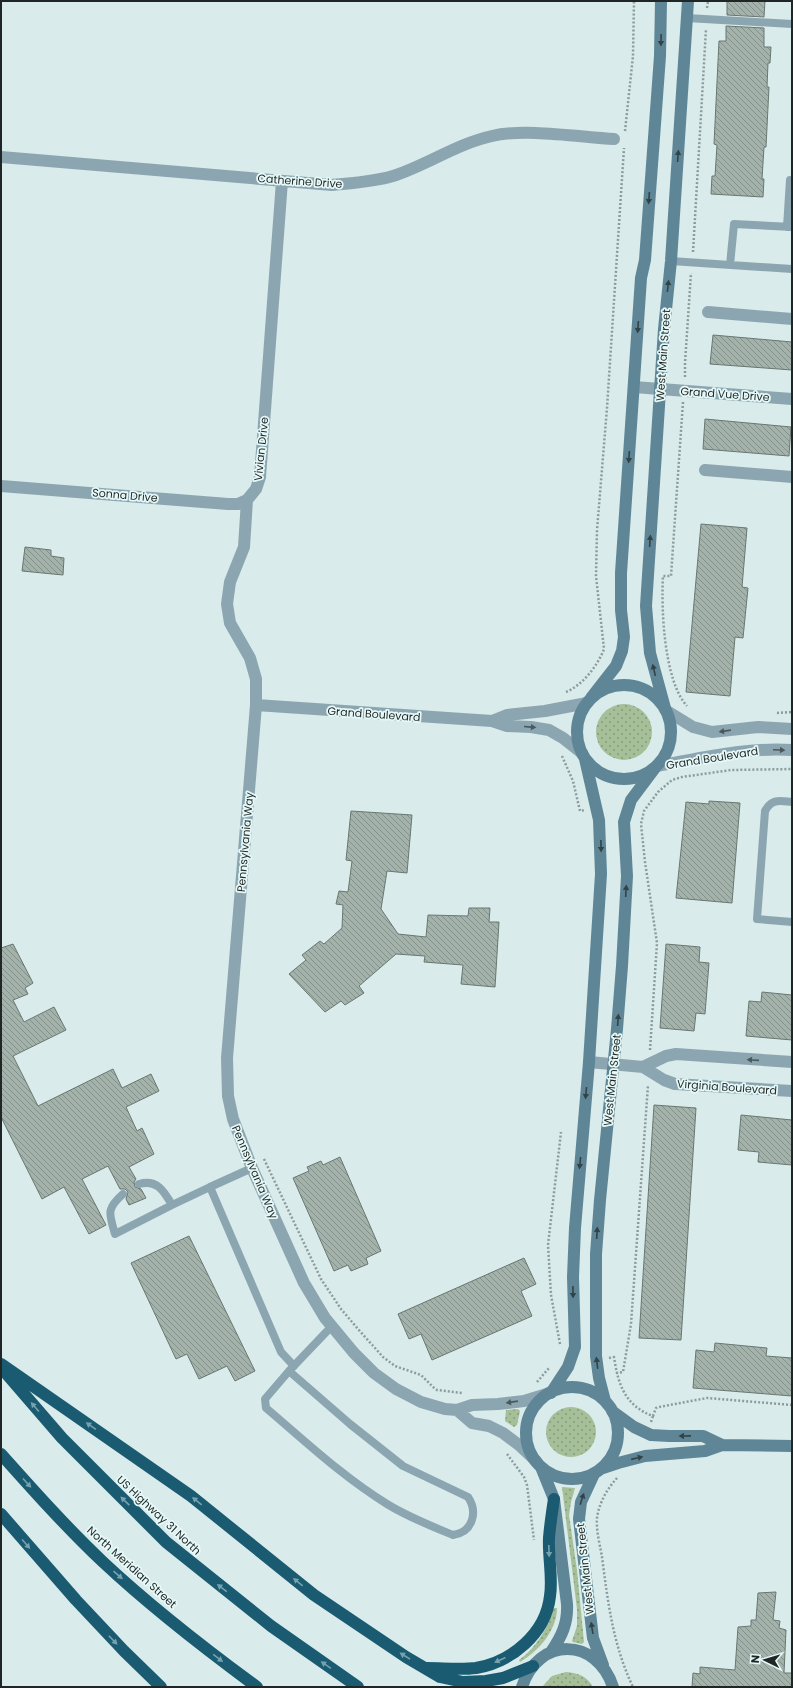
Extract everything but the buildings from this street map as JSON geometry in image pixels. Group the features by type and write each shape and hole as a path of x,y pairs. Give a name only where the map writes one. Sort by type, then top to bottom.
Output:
{"highway":[{"path":"1,1364 191,1496 314,1595 406,1657 444,1678 462,1682 476,1682 503,1678 533,1666"},
{"name":"US Highway 31 North","path":"1,1368 62,1438 166,1542 271,1626 358,1687"},
{"name":"North Meridian Street","path":"1,1454 55,1513 104,1562 209,1651 257,1687"},
{"path":"427,1668 468,1669 495,1663 517,1651 534,1633 546,1614 550,1596 549,1538 554,1499"},
{"path":"1,1514 76,1600 124,1651 161,1687"}],"main road":[{"path":"661,1 660,56 645,260 641,278 621,578 621,610 624,637 623,648 616,666 589,700 581,713 577,724 577,736 597,807 601,851 589,1062 574,1234 573,1296 575,1347 568,1367 550,1393 535,1406 527,1424 528,1444 538,1464 551,1474 563,1478 579,1479 618,1463 645,1456 705,1451 722,1445 792,1446"},
{"name":"West Main Street","path":"666,710 650,653 646,613 664,329 671,261 688,1"},
{"path":"583,756 590,765 601,774 616,779 638,778 656,767 665,756 670,744 672,730 666,710 658,698 634,686 615,685 606,688 589,700"},
{"name":"West Main Street","path":"609,1406 599,1378 596,1356 596,1261 600,1200 614,1064 626,892 627,860 624,831 625,817 631,800 656,767"},
{"path":"550,1393 563,1388 576,1387 589,1390 634,1427 651,1435 703,1436 722,1445"},
{"path":"597,1472 612,1456 616,1445 618,1428 609,1406"},
{"name":"West Main Street","path":"538,1464 554,1499 565,1579 567,1612 564,1632 551,1652"},
{"name":"West Main Street","path":"597,1472 583,1496 579,1519 593,1638 613,1687"},
{"path":"522,1687 533,1666 543,1656 565,1648 577,1649 592,1656 603,1665"}],"street":[{"name":"Catherine Drive","path":"1,157 332,185 376,180 393,176 455,148 493,135 511,133 544,134 621,139"},
{"name":"Vivian Drive","path":"256,705 256,679 250,658 230,623 227,604 230,582 244,546 247,500 256,489 260,476 282,181"},
{"path":"708,312 792,319"},
{"name":"Grand Vue Drive","path":"634,388 684,390 792,399"},
{"path":"705,470 792,477"},
{"name":"Sonna Drive","path":"1,486 228,504 238,504 247,500"},
{"name":"Grand Boulevard","path":"492,721 507,715 545,711 589,700"},
{"name":"Grand Boulevard","path":"256,705 492,721 507,726 531,727 549,730 563,738 583,756"},
{"name":"Pennsylvania Way","path":"256,705 226,1076 228,1096 233,1119 252,1168 304,1283 331,1326 364,1363 396,1390 427,1404 457,1410 472,1423 489,1426 503,1433 519,1445 538,1464"},
{"path":"666,710 693,727 712,732 758,727 792,729"},
{"name":"Grand Boulevard","path":"656,767 736,752 792,750"},
{"path":"643,1067 666,1056 676,1054 792,1062"},
{"name":"Virginia Boulevard","path":"589,1062 643,1067 664,1080 675,1084 792,1091"},
{"name":"Pennsylvania Way","path":"457,1410 472,1405 524,1401 550,1393"}],"lane":[{"path":"687,18 792,24"},
{"path":"730,265 734,224 789,227 790,180"},
{"path":"671,261 792,269"},
{"path":"792,802 776,801 768,804 765,810 757,919 792,922"},
{"path":"123,1194 112,1204 110,1209 115,1234 172,1205 252,1168"},
{"path":"139,1184 146,1182 156,1185 164,1190 172,1205"},
{"path":"210,1187 282,1352 291,1368 350,1424 403,1466 468,1497 472,1505 474,1515 466,1530 461,1534 453,1535 388,1505 334,1465 266,1408 265,1399 291,1368 331,1326"}],"path":[{"path":"561,694 581,682 600,659 604,649 596,576 597,530 607,408 621,139 633,56 634,1"},
{"path":"689,708 680,697 668,658 664,635 662,597 663,576 671,576 708,1"},
{"path":"558,752 568,768 580,811"},
{"path":"650,1054 657,943 644,855 641,824 644,811 658,792 672,780 682,776 731,770 792,769"},
{"path":"616,1373 623,1372 631,1324 649,1080"},
{"path":"560,1345 551,1296 548,1245 561,1132"},
{"path":"262,1156 270,1169 321,1279 355,1325 376,1350 395,1366 421,1375 432,1387 437,1390 464,1394"},
{"path":"614,1357 616,1373 625,1395 639,1408 653,1416 656,1408 707,1398 792,1406"},
{"path":"531,1385 541,1379 552,1365"},
{"path":"504,1451 524,1477 527,1485 535,1547"},
{"path":"619,1476 602,1500 597,1522 608,1605 614,1635 622,1663 633,1687"}],"green space":[{"path":"624,704 635,706 644,712 650,721 652,732 650,743 644,752 635,758 624,760 613,758 604,752 598,743 596,732 598,721 604,712 613,706"},
{"path":"571,1407 580,1409 589,1414 594,1423 596,1432 594,1441 589,1450 580,1455 571,1457 562,1455 553,1450 548,1441 546,1432 548,1423 553,1414 562,1409"},
{"path":"518,1409 520,1411 517,1425 514,1427 505,1421 506,1410"},
{"path":"562,1487 575,1488 569,1515 577,1570 584,1642 582,1644 572,1641 577,1626 577,1609"},
{"path":"554,1608 557,1608 554,1624 546,1639 534,1652 520,1662 519,1660 531,1650 541,1637"},
{"path":"566,1672 582,1676 591,1683 593,1687 542,1687 552,1676"}]}
